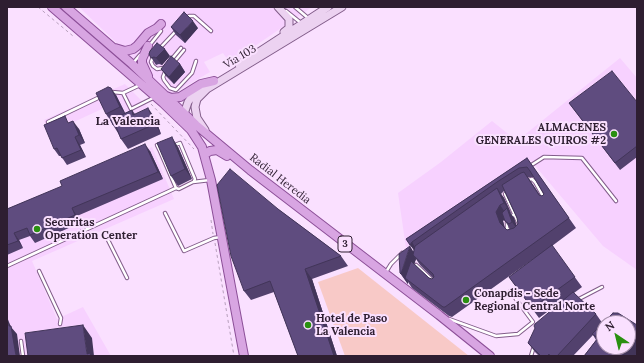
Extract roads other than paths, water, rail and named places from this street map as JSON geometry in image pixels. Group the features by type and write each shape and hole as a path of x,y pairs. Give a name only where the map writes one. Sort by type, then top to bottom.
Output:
{"main road":[{"name":"Radial Heredia","path":"52,7 142,84 191,130 199,141 205,154 211,180 218,237 244,356"},
{"path":"58,7 124,63 132,64"},
{"name":"Radial Heredia","path":"66,7 132,64 156,87 156,97"},
{"path":"246,60 289,28 289,19 279,7"},
{"name":"Vía 103","path":"184,114 188,102 193,95 328,7"},
{"path":"295,36 302,31 306,22 320,20 335,7"},
{"name":"Vía 103","path":"219,144 203,128 197,118 195,108 197,99 207,89 342,7"},
{"path":"112,47 125,51 133,49 148,33 157,28 161,28"},
{"path":"148,46 142,59 142,63 145,71 156,87"},
{"path":"156,97 180,97 201,84 214,81"},
{"name":"Radial Heredia","path":"156,97 184,114 250,170 384,274 409,290 490,356"},
{"path":"184,114 191,130"},
{"path":"205,154 210,151 221,151 250,170"}],"lane":[{"path":"279,7 306,22"},
{"path":"295,7 306,22"},
{"path":"182,23 192,15 211,31"},
{"path":"132,64 161,28"},
{"path":"178,28 151,62 155,68 158,69 167,67 163,77 170,88 176,90 192,73 196,61"},
{"path":"170,62 182,49 174,62"},
{"path":"48,122 113,92 122,93 142,84"},
{"path":"122,93 130,109 156,97"},
{"path":"173,146 180,143 195,179 194,182"},
{"path":"157,145 176,188"},
{"path":"160,151 167,148"},
{"path":"525,170 544,157 582,158 616,201"},
{"path":"527,180 532,179 535,182 548,203"},
{"path":"7,266 176,188 179,189 194,182 211,180"},
{"path":"498,198 510,190"},
{"path":"504,194 521,228"},
{"path":"165,213 184,251 218,237"},
{"path":"513,235 507,228 506,222 509,217 514,214"},
{"path":"108,240 127,278"},
{"path":"384,274 391,264 408,249"},
{"path":"414,271 417,259"},
{"path":"416,265 438,286"},
{"path":"39,271 62,318 60,324"},
{"path":"572,304 578,299 602,287"},
{"path":"438,315 496,336 518,334 533,322 510,291"},
{"path":"21,341 22,356"},
{"path":"531,356 535,341"}],"place":[{"name":"ALMACENES GENERALES QUIROS #2","path":"614,134"},
{"name":"Securitas Operation Center","path":"37,229"},
{"name":"Conapdis - Sede Regional Central Norte","path":"466,300"},
{"name":"Hotel de Paso La Valencia","path":"308,325"}],"district":[{"name":"La Valencia","path":"128,122"}]}
